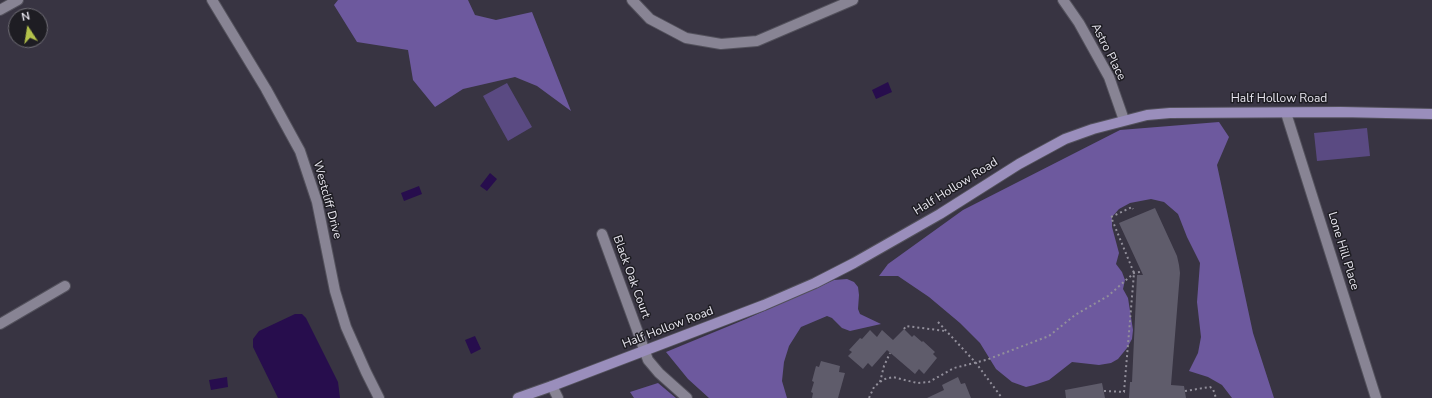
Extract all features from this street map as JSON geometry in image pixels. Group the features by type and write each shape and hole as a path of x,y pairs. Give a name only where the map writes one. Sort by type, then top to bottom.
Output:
{"main road":[{"name":"Half Hollow Road","path":"518,398 764,305 815,283 854,263 940,214 1032,157 1093,128 1147,114 1170,112 1341,112 1432,114"}],"street":[{"path":"0,10 18,0"},
{"name":"Westcliff Drive","path":"212,0 266,89 300,151 317,202 336,291 346,327 379,398"},
{"path":"632,0 650,19 686,38 721,44 757,41 853,0"},
{"name":"Astro Place","path":"1063,0 1079,23 1109,77 1124,120"},
{"name":"Lone Hill Place","path":"1286,113 1376,398"},
{"name":"Black Oak Court","path":"602,234 644,351 655,368 688,398"},
{"path":"0,324 65,286"},
{"path":"552,386 558,398"}],"path":[{"path":"1104,391 1124,392 1134,273 1111,217 1132,207 1133,209"},
{"path":"869,398 874,387 880,382 893,377 917,383 929,382 954,368 976,363 1016,350 1049,336 1075,315 1108,296 1134,273 1140,272"},
{"path":"938,322 976,363 1002,398"},
{"path":"904,329 906,326 946,331"},
{"path":"880,382 884,366 890,353"},
{"path":"1185,392 1210,387 1214,391 1216,398"}],"shaded area":[{"path":"338,0 468,0 475,15 496,20 532,12 571,111 537,86 515,77 463,89 435,107 413,80 408,50 357,42 334,5"},
{"path":"888,82 892,92 876,99 872,90"},
{"path":"507,83 532,127 508,141 483,96"},
{"path":"1219,122 1229,137 1217,165 1253,333 1274,398 1232,398 1222,385 1208,377 1189,371 1198,353 1201,337 1197,302 1200,263 1187,237 1178,214 1164,202 1151,199 1130,203 1119,209 1112,217 1112,227 1119,253 1116,264 1122,272 1125,280 1123,289 1128,298 1133,330 1132,339 1127,348 1118,359 1111,363 1099,365 1072,362 1049,380 1034,385 1026,387 1012,382 996,369 980,343 960,323 929,297 898,276 879,276 888,264 963,210 1120,130"},
{"path":"1367,128 1370,156 1317,161 1314,133"},
{"path":"490,173 497,179 487,191 480,186"},
{"path":"419,186 422,194 404,201 401,193"},
{"path":"847,279 854,282 858,287 858,309 860,314 881,324 850,331 842,328 832,318 827,316 801,327 789,346 784,362 782,381 787,398 709,398 688,379 666,352 834,280"},
{"path":"295,314 302,314 306,318 338,382 340,398 278,398 253,347 253,339 259,331"},
{"path":"475,336 481,349 471,354 465,340"},
{"path":"227,377 228,387 211,390 209,380"},
{"path":"658,383 676,398 634,398 630,392"}],"building":[{"path":"1155,208 1177,256 1179,265 1180,273 1171,385 1184,386 1186,398 1129,398 1130,382 1132,382 1137,275 1143,275 1119,223"},
{"path":"904,329 912,337 914,335 922,342 923,341 935,352 933,354 937,358 924,374 919,369 915,374 887,350 872,367 868,363 863,369 848,356 852,352 849,350 870,330 877,337 882,330 893,340"},
{"path":"821,361 840,366 839,372 845,373 838,398 812,398 813,393 811,392 814,382 812,381 816,366 819,367"},
{"path":"958,377 961,384 965,383 971,398 927,398 944,390 942,385"},
{"path":"1102,383 1105,398 1066,398 1065,390"}]}
